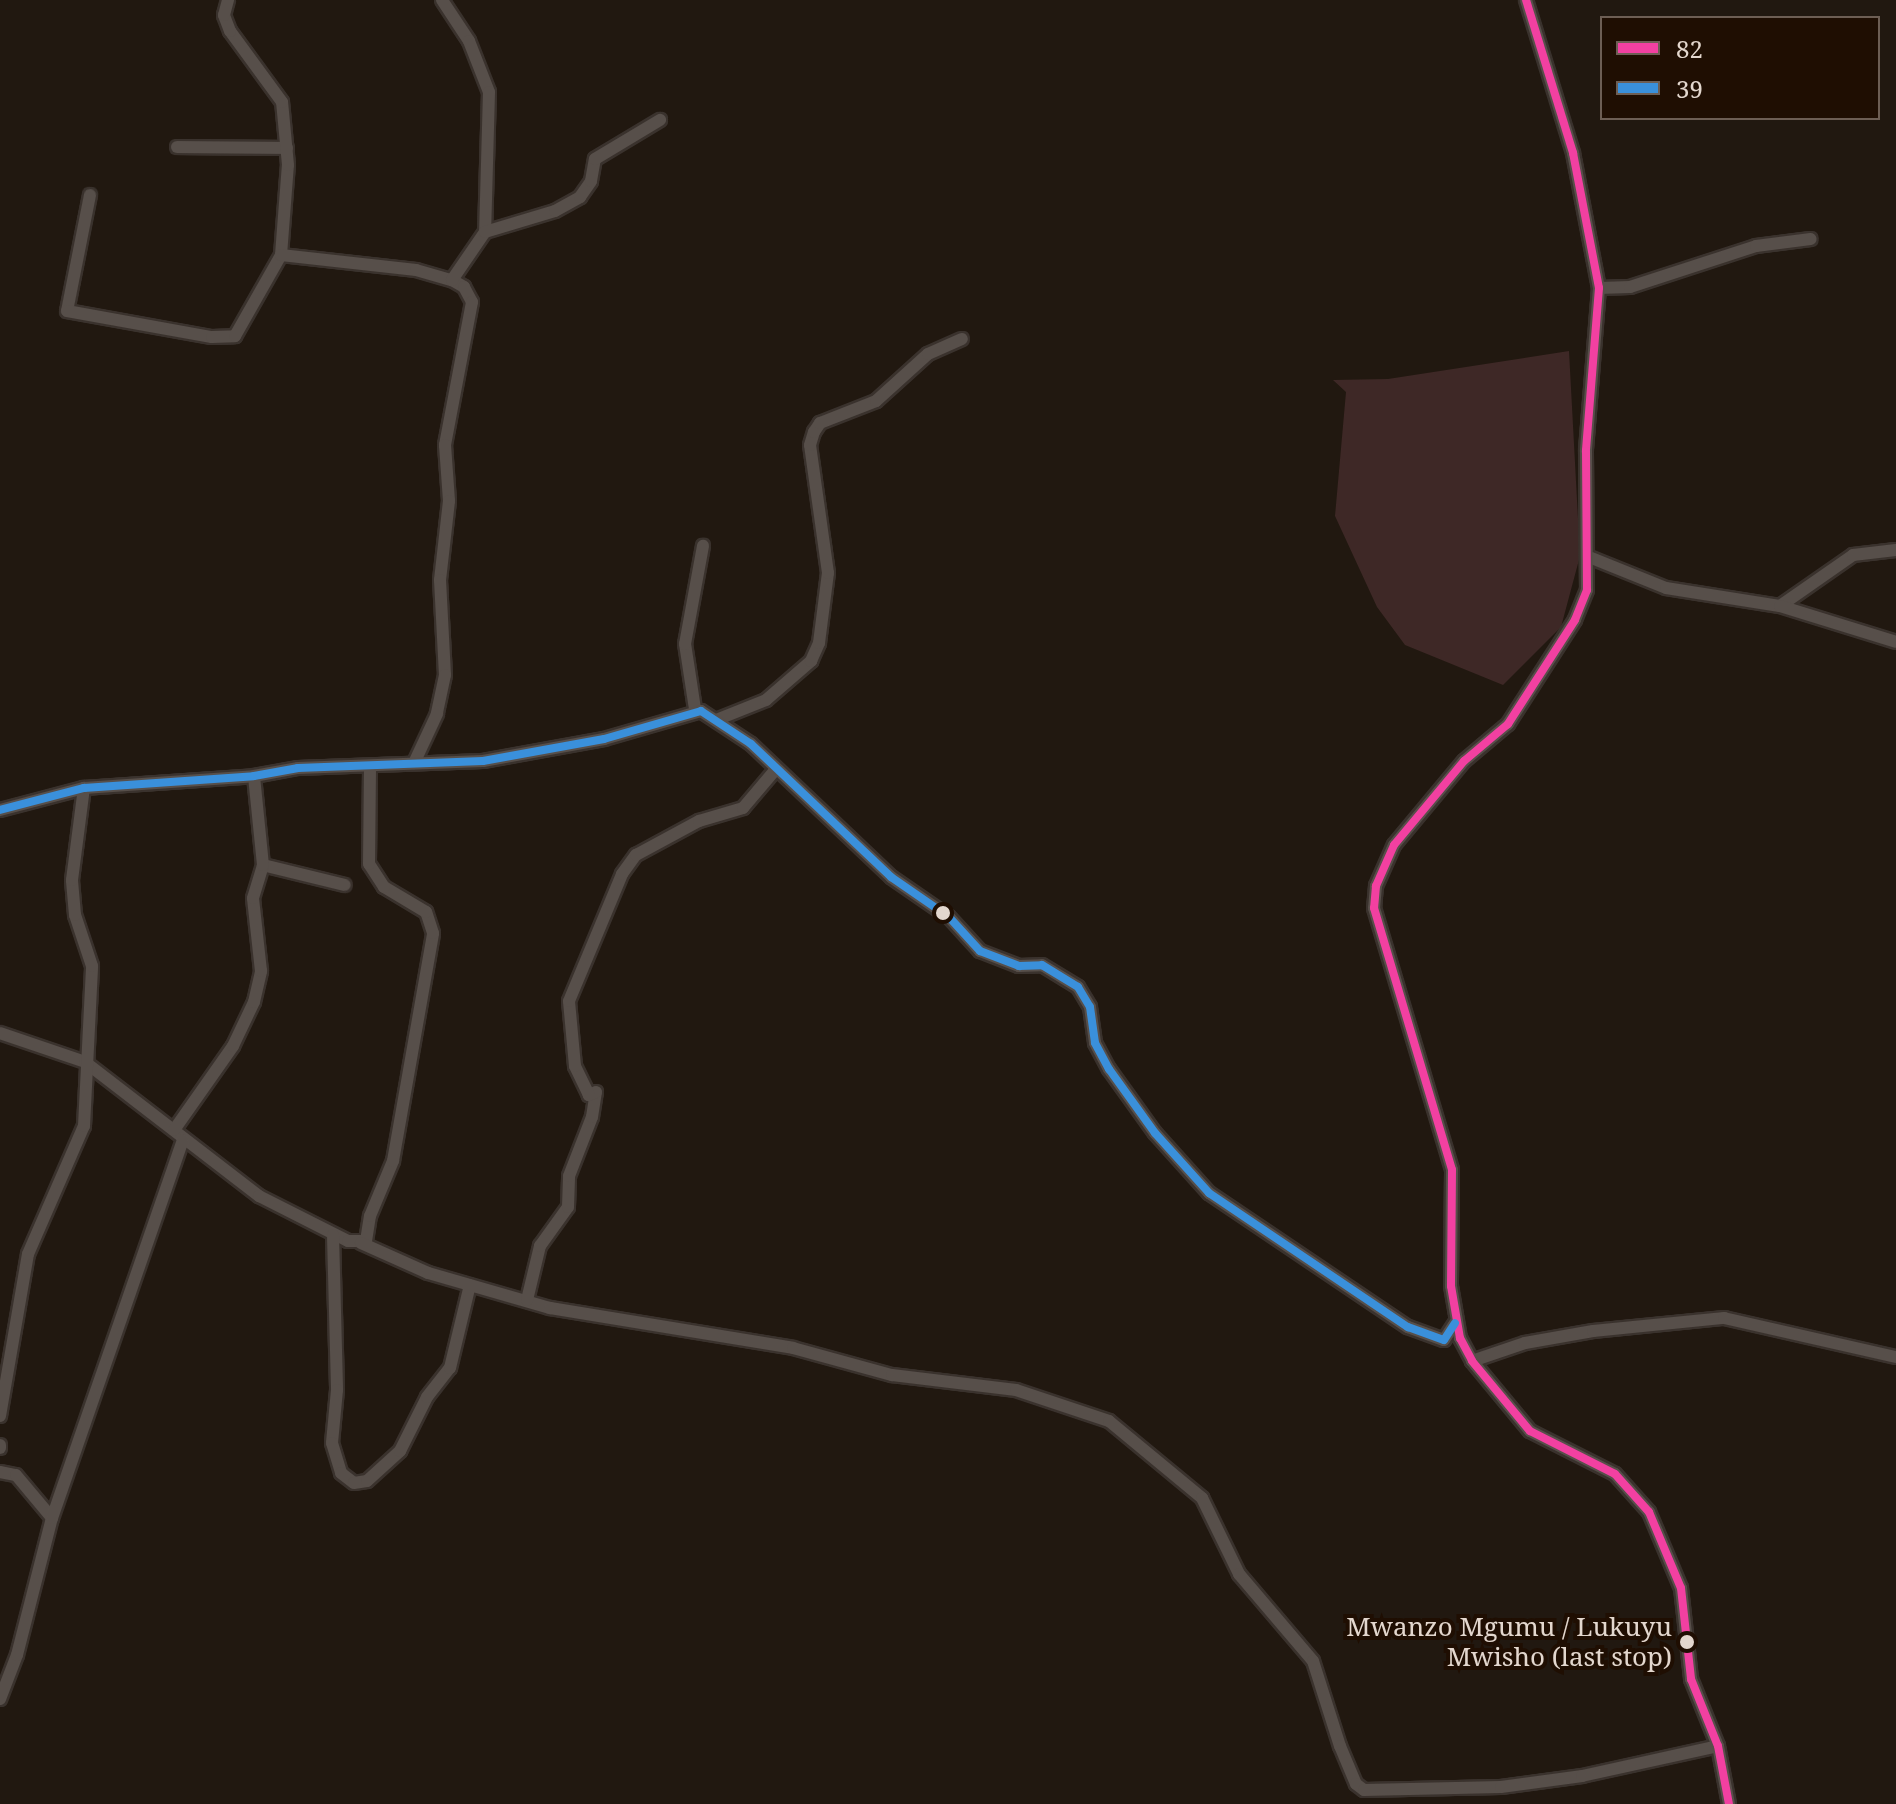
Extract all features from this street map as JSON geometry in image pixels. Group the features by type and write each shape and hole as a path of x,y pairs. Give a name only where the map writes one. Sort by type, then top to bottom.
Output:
{"street":[{"path":"90,195 66,302 72,315 212,337 235,336 281,255 287,148 282,102 230,31 224,15 228,0"},
{"path":"442,0 469,41 489,92 485,232 452,280"},
{"path":"1526,0 1543,67 1570,139 1599,288 1586,451 1587,590 1575,620 1516,713 1428,799 1394,845 1376,886 1380,939 1452,1170 1455,1323 1472,1361 1530,1431 1615,1474 1643,1501 1681,1588 1691,1679 1718,1746 1729,1804"},
{"path":"485,232 555,211 580,197 591,181 595,159 660,120"},
{"path":"177,147 287,148"},
{"path":"1599,288 1630,287 1756,246 1811,239"},
{"path":"281,255 416,270 452,280 464,287 473,316 445,445 449,501 440,580 447,659 437,714 414,763"},
{"path":"716,720 766,700 811,661 819,643 828,573 810,445 814,432 840,413 876,401 928,354 962,339"},
{"path":"695,709 685,644 703,546"},
{"path":"1780,606 1853,555 1896,550"},
{"path":"1589,557 1666,588 1780,606 1896,642"},
{"path":"0,810 84,788 254,776 298,768 370,768 483,761 604,739 695,709 716,720 776,769 891,877 949,917 980,951 1019,966 1042,965 1078,987 1090,1007 1095,1043 1109,1069 1155,1133 1209,1193 1408,1327 1444,1340 1455,1323"},
{"path":"361,1243 391,1171 433,933 426,912 384,887 369,864 370,768"},
{"path":"527,1300 540,1246 568,1207 569,1176 592,1117 596,1092 589,1095 575,1066 569,1001 622,874 636,855 688,827 743,808 776,769"},
{"path":"174,1130 233,1046 254,1002 261,971 253,898 263,865 254,776"},
{"path":"0,1416 28,1254 84,1126 92,966 75,915 72,880 84,788"},
{"path":"263,865 345,885"},
{"path":"0,1033 85,1062 259,1196 333,1235 361,1243 405,1265 527,1300 642,1326 793,1348 892,1375 1016,1390 1109,1421 1202,1498 1239,1574 1313,1661 1341,1747 1356,1784 1364,1790 1501,1787 1597,1773 1718,1746"},
{"path":"0,1699 17,1655 52,1518 183,1140"},
{"path":"333,1235 337,1390 332,1443 341,1473 354,1483 367,1481 400,1451 427,1397 450,1368 470,1285"},
{"path":"1472,1361 1525,1343 1593,1331 1724,1318 1896,1357"},
{"path":"0,1472 16,1475 52,1518"}],"shaded area":[{"path":"1569,351 1580,556 1561,627 1503,685 1405,645 1377,607 1335,516 1346,392 1333,380 1388,379"}],"transit line":[{"name":"82","path":"1526,0 1573,153 1599,288 1586,451 1587,590 1575,620 1508,724 1464,761 1394,845 1376,886 1374,908 1452,1170 1451,1286 1460,1338 1472,1361 1530,1431 1615,1474 1649,1512 1681,1588 1691,1679 1718,1746 1729,1804"},
{"name":"39","path":"0,810 84,788 254,776 298,768 483,761 604,739 701,711 751,744 891,877 949,917 980,951 1019,966 1042,965 1078,987 1090,1007 1095,1043 1109,1069 1155,1133 1209,1193 1408,1327 1444,1340 1455,1323"}],"place":[{"name":"Mwanzo Mgumu / Lukuyu Mwisho (last stop)","path":"1687,1642"}]}
